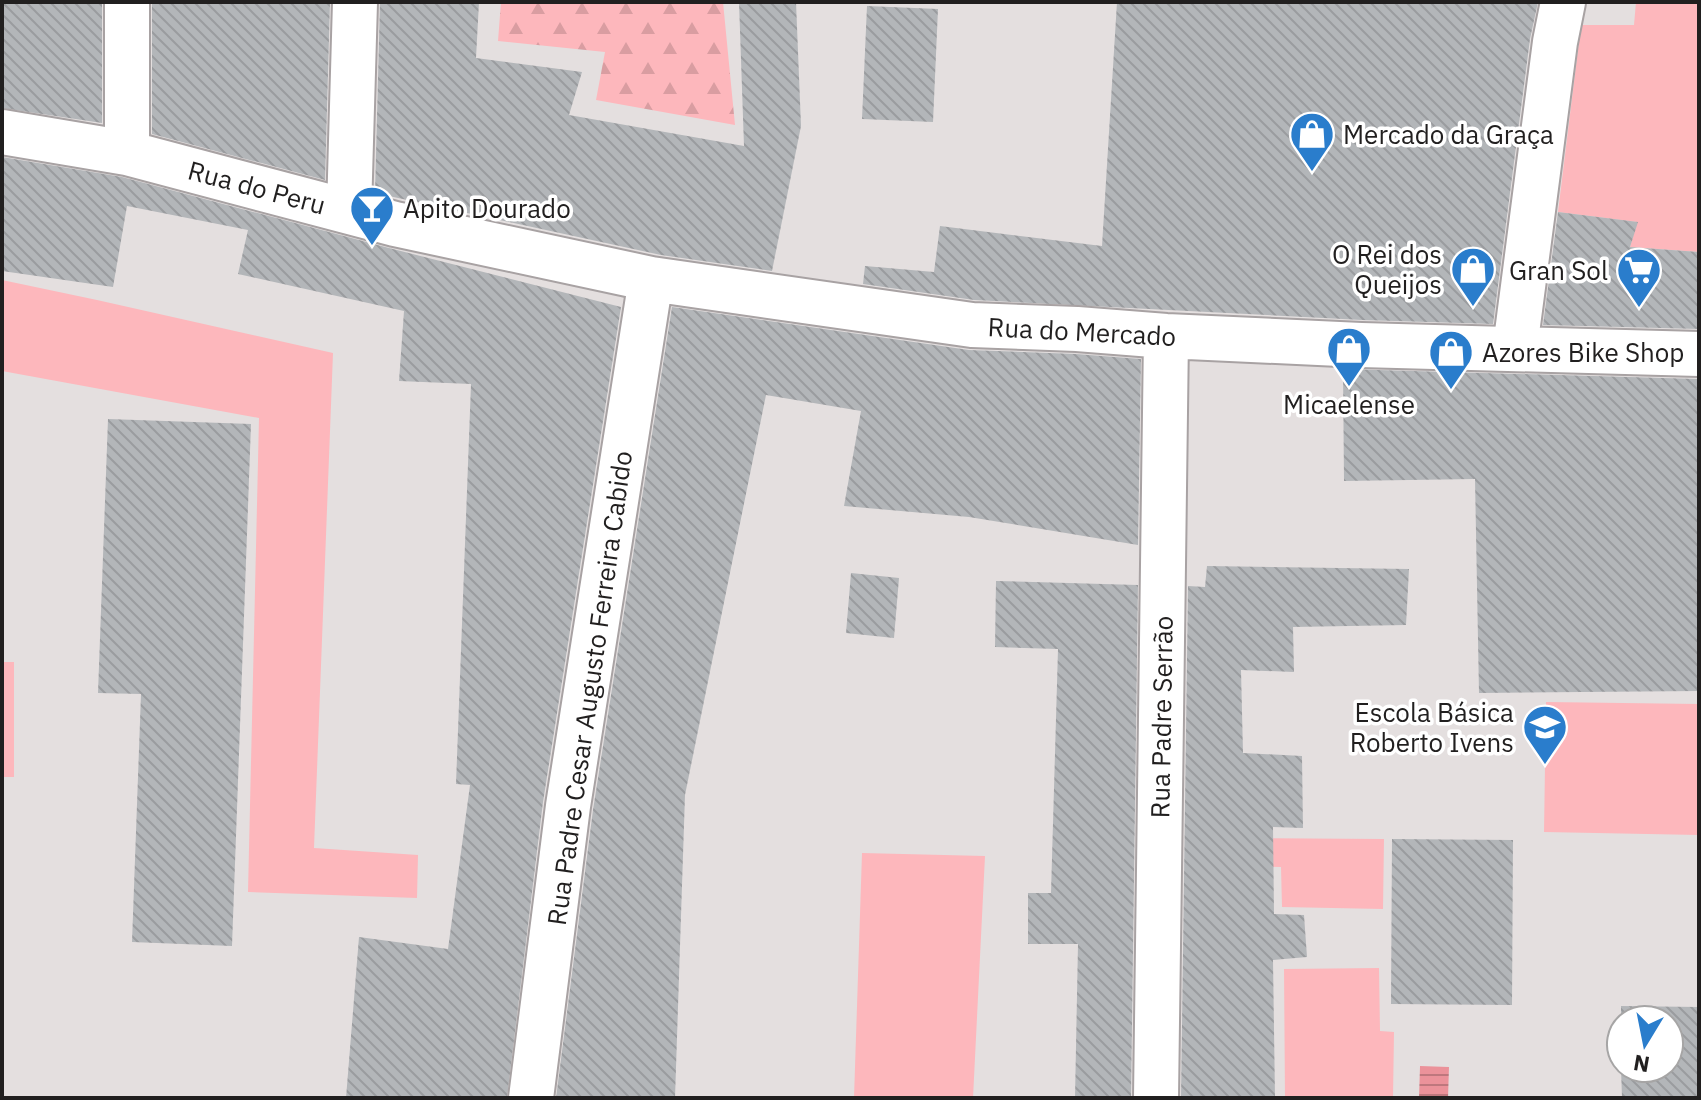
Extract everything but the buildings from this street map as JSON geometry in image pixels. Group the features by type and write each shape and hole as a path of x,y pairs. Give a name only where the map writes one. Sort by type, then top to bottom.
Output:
{"street":[{"path":"127,2 127,153"},
{"path":"349,211 355,2"},
{"path":"1515,348 1555,42 1563,2"},
{"name":"Rua do Peru","path":"2,132 127,153 395,224 651,279"},
{"name":"Rua do Mercado","path":"651,279 972,325 1361,345 1699,354"},
{"name":"Rua Padre Cesar Augusto Ferreira Cabido","path":"531,1098 568,806 651,279"},
{"name":"Rua Padre Serrão","path":"1156,1098 1166,336"}],"green space":[{"path":"501,2 723,2 735,125 596,100 605,52 498,41"},
{"path":"1636,2 1699,2 1699,252 1630,247 1637,222 1558,212 1581,25 1634,25"},
{"path":"2,280 333,353 314,848 418,855 417,898 248,892 259,418 2,371"},
{"path":"2,662 14,662 14,777 2,777"},
{"path":"1546,702 1699,704 1699,835 1544,832"},
{"path":"1231,838 1384,839 1383,909 1282,907 1281,867 1232,866"},
{"path":"862,853 985,856 973,1098 854,1098"},
{"path":"1379,968 1380,1031 1394,1032 1393,1098 1285,1098 1284,969"}],"shaded area":[{"path":"1420,1066 1449,1067 1448,1098 1419,1098"}],"place":[{"name":"Mercado da Graça","path":"1312,173"},
{"name":"Apito Dourado","path":"372,247"},
{"name":"O Rei dos Queijos","path":"1473,308"},
{"name":"Gran Sol","path":"1639,309"},
{"name":"Micaelense","path":"1349,388"},
{"name":"Azores Bike Shop","path":"1451,391"},
{"name":"Escola Básica Roberto Ivens","path":"1545,766"}]}
